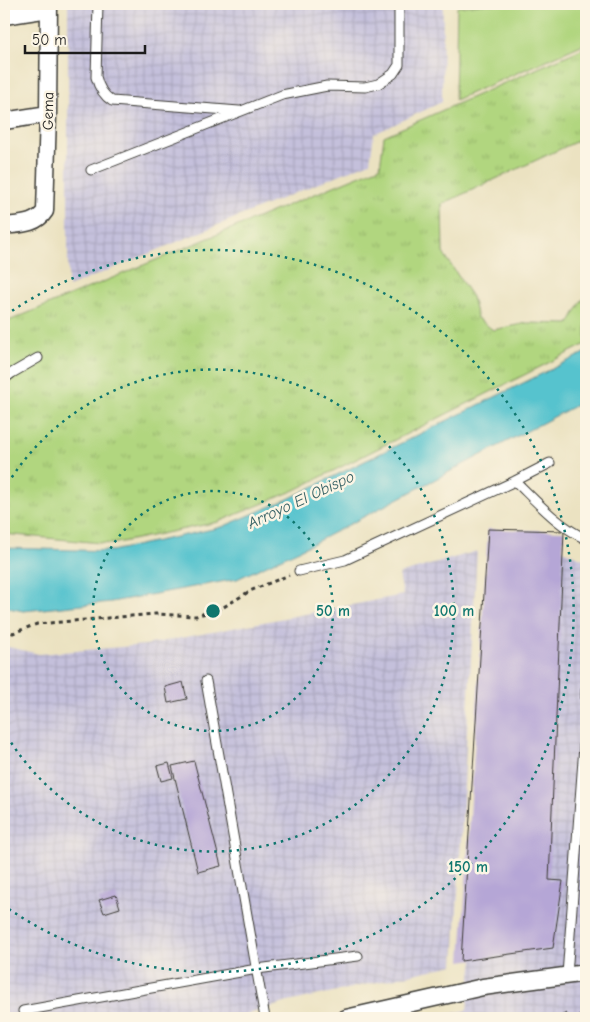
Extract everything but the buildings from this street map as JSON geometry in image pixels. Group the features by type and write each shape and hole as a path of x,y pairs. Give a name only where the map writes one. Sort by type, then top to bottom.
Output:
{"street":[{"path":"4,16 49,6"},
{"name":"Gema","path":"4,226 33,222 41,217 45,211 49,6"},
{"path":"4,121 48,114"},
{"path":"346,1018 483,987 567,974 586,973"}],"lane":[{"path":"98,4 96,77 99,87 105,96 112,101 242,111"},
{"path":"91,170 282,95 327,86 365,87 386,80 397,70 399,65 399,4"},
{"path":"4,379 12,372 38,358"},
{"path":"299,571 345,560 515,481 550,462"},
{"path":"515,481 554,518 586,539"},
{"path":"206,681 265,1018"},
{"path":"567,974 585,733 586,689"},
{"path":"24,1011 257,969 358,956"}],"path":[{"path":"4,630 13,633 37,624 155,614 196,616 222,608 250,591 299,571"}],"shaded area":[{"path":"68,4 443,4 442,102 374,134 370,162 68,287"},
{"path":"549,544 586,560 586,1018 432,1018 467,1010 474,950"},
{"path":"477,551 454,965 288,1002 235,1018 4,1018 4,646 39,654 145,645 403,595 399,574"}],"green space":[{"path":"479,4 586,4 586,43 455,100 457,7"},
{"path":"586,47 586,137 442,204 443,253 472,297 477,318 493,330 527,323 569,324 582,300 586,298 586,344 295,490 218,522 112,544 4,534 4,323 380,167 384,136"}],"water":[{"name":"Arroyo El Obispo","path":"586,352 586,400 312,544 237,579 111,602 23,611 4,607 4,548 112,551 222,527 288,499"}]}
